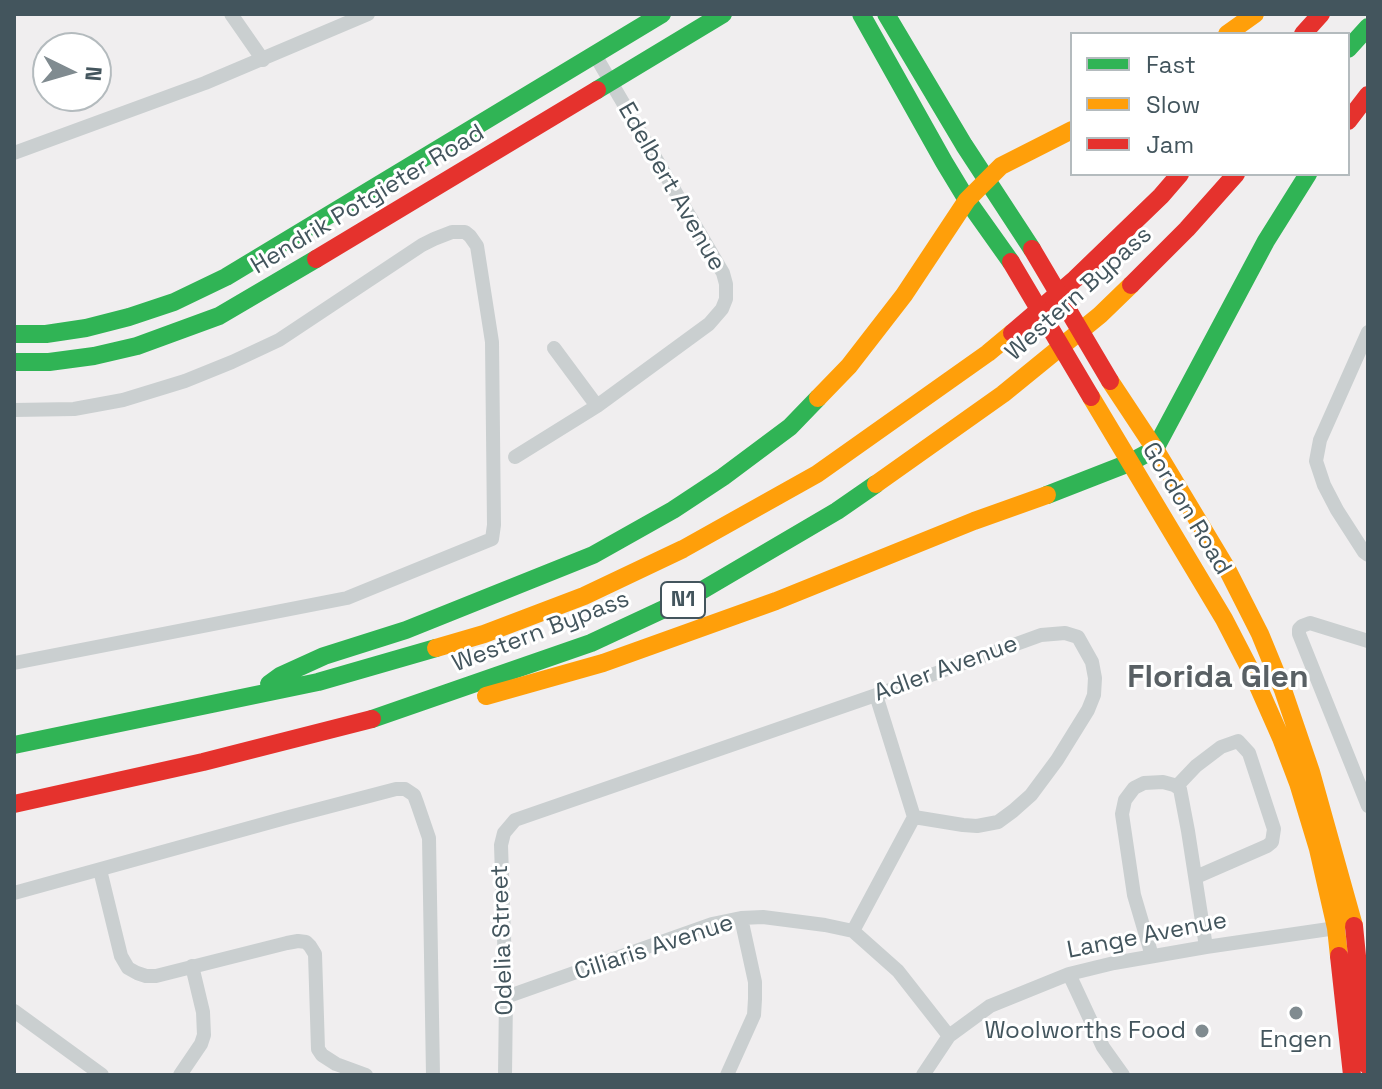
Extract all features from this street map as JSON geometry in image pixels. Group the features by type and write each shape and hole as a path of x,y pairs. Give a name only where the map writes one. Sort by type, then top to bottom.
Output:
{"main road":[{"name":"Hendrik Potgieter Road","path":"14,334 46,334 129,317 174,302 213,283 662,14"},
{"name":"Gordon Road","path":"886,14 1110,381 1155,449 1227,569 1260,634 1301,740 1353,926 1368,1066"},
{"path":"1230,32 1255,14"},
{"path":"1305,32 1321,14"},
{"name":"Hendrik Potgieter Road","path":"14,362 49,362 94,356 137,346 219,316 720,17"},
{"name":"Gordon Road","path":"861,18 967,200 1011,262 1224,619 1265,701 1298,783 1318,849 1353,926 1352,1075"},
{"path":"1350,47 1368,27"},
{"path":"1350,118 1368,95"},
{"path":"254,696 280,676 324,656 406,630 593,555 673,510 723,477 790,427 849,366 904,295 967,200 986,180 1001,166 1070,131"},
{"name":"Western Bypass","path":"14,745 318,682 498,629 584,596 683,549 817,474 988,353 1075,279 1178,176"},
{"name":"Western Bypass","path":"14,804 203,762 381,717 591,643 694,595 837,511 1003,394 1100,315 1187,229 1234,176"},
{"path":"381,717 421,712 506,692 603,663 776,601 974,521 1129,463 1155,449 1266,241 1307,176"}],"street":[{"path":"231,14 263,60"},
{"path":"14,153 205,83 368,14"},
{"name":"Edelbert Avenue","path":"515,457 597,406 709,324 722,309 727,292 723,273 595,55"},
{"path":"14,410 74,409 123,400 185,381 279,340 434,239 452,232 465,232 477,246 492,342 492,539 347,598 14,663"},
{"path":"1368,332 1320,440 1316,461 1337,510 1368,555"},
{"path":"554,348 597,406"},
{"path":"1367,799 1299,629 1310,623 1368,641"},
{"name":"Adler Avenue","path":"524,815 876,695 1041,635 1065,633 1078,637 1092,662 1094,695 1057,760 1031,795 998,822 977,826 914,817"},
{"path":"876,695 914,817 853,931 898,971 949,1036"},
{"path":"1177,786 1221,747 1238,741 1249,753 1274,829 1272,842 1267,846 1196,877"},
{"path":"1152,956 1130,872 1123,830 1123,806 1134,788 1144,783 1163,782 1177,786"},
{"path":"1177,786 1183,800 1206,947"},
{"path":"14,893 289,817 405,789 417,803 429,838 433,1075"},
{"name":"Odelia Street","path":"505,1075 501,845 509,825 524,815"},
{"path":"100,870 121,956 128,968 146,976 287,943 306,942 315,954 318,1049 336,1064 366,1075"},
{"path":"727,1075 754,1015 755,982 741,918"},
{"name":"Ciliaris Avenue","path":"506,997 699,929 741,918 792,920 853,931"},
{"name":"Lange Avenue","path":"923,1075 949,1036 990,1006 1069,974 1152,956 1353,926"},
{"path":"180,1075 204,1035 203,1012 192,966"},
{"path":"1069,974 1103,1047 1123,1075"},
{"path":"14,1011 102,1075"}],"traffic: fast":[{"path":"14,334 46,334 129,317 174,302 226,277 662,14"},
{"path":"597,90 723,14"},
{"path":"861,14 944,162 1011,262"},
{"path":"886,14 964,145 1032,249"},
{"path":"1350,47 1368,27"},
{"path":"1047,495 1129,463 1155,449 1266,241 1307,176"},
{"path":"14,362 49,362 137,346 219,316 316,259"},
{"path":"269,684 324,656 406,630 593,555 673,510 723,477 790,427 818,398"},
{"path":"372,719 591,643 694,595 837,511 876,484"},
{"path":"14,745 318,682 436,648"}],"traffic: slow":[{"path":"1230,32 1255,14"},
{"path":"818,398 849,366 904,295 967,200 1001,166 1070,131"},
{"path":"876,484 1003,394 1100,315 1131,285"},
{"path":"436,648 484,634 584,596 683,549 817,474 1012,333"},
{"path":"1110,381 1227,569 1260,634 1311,772 1354,926"},
{"path":"1091,397 1224,619 1254,677 1298,783 1318,849 1336,928 1339,956"},
{"path":"486,696 603,663 776,601 1047,495"}],"traffic: jam":[{"path":"1305,32 1321,14"},
{"path":"316,259 597,90"},
{"path":"1350,118 1368,95"},
{"path":"1012,333 1075,279 1178,176"},
{"path":"1131,285 1234,176"},
{"path":"1032,249 1110,381"},
{"path":"1011,262 1091,397"},
{"path":"14,804 203,762 372,719"},
{"path":"1354,926 1368,1066"},
{"path":"1339,956 1352,1075"}],"place":[{"name":"Engen","path":"1296,1013"},
{"name":"Woolworths Food","path":"1202,1031"}],"district":[{"name":"Florida Glen","path":"1218,678"}]}
